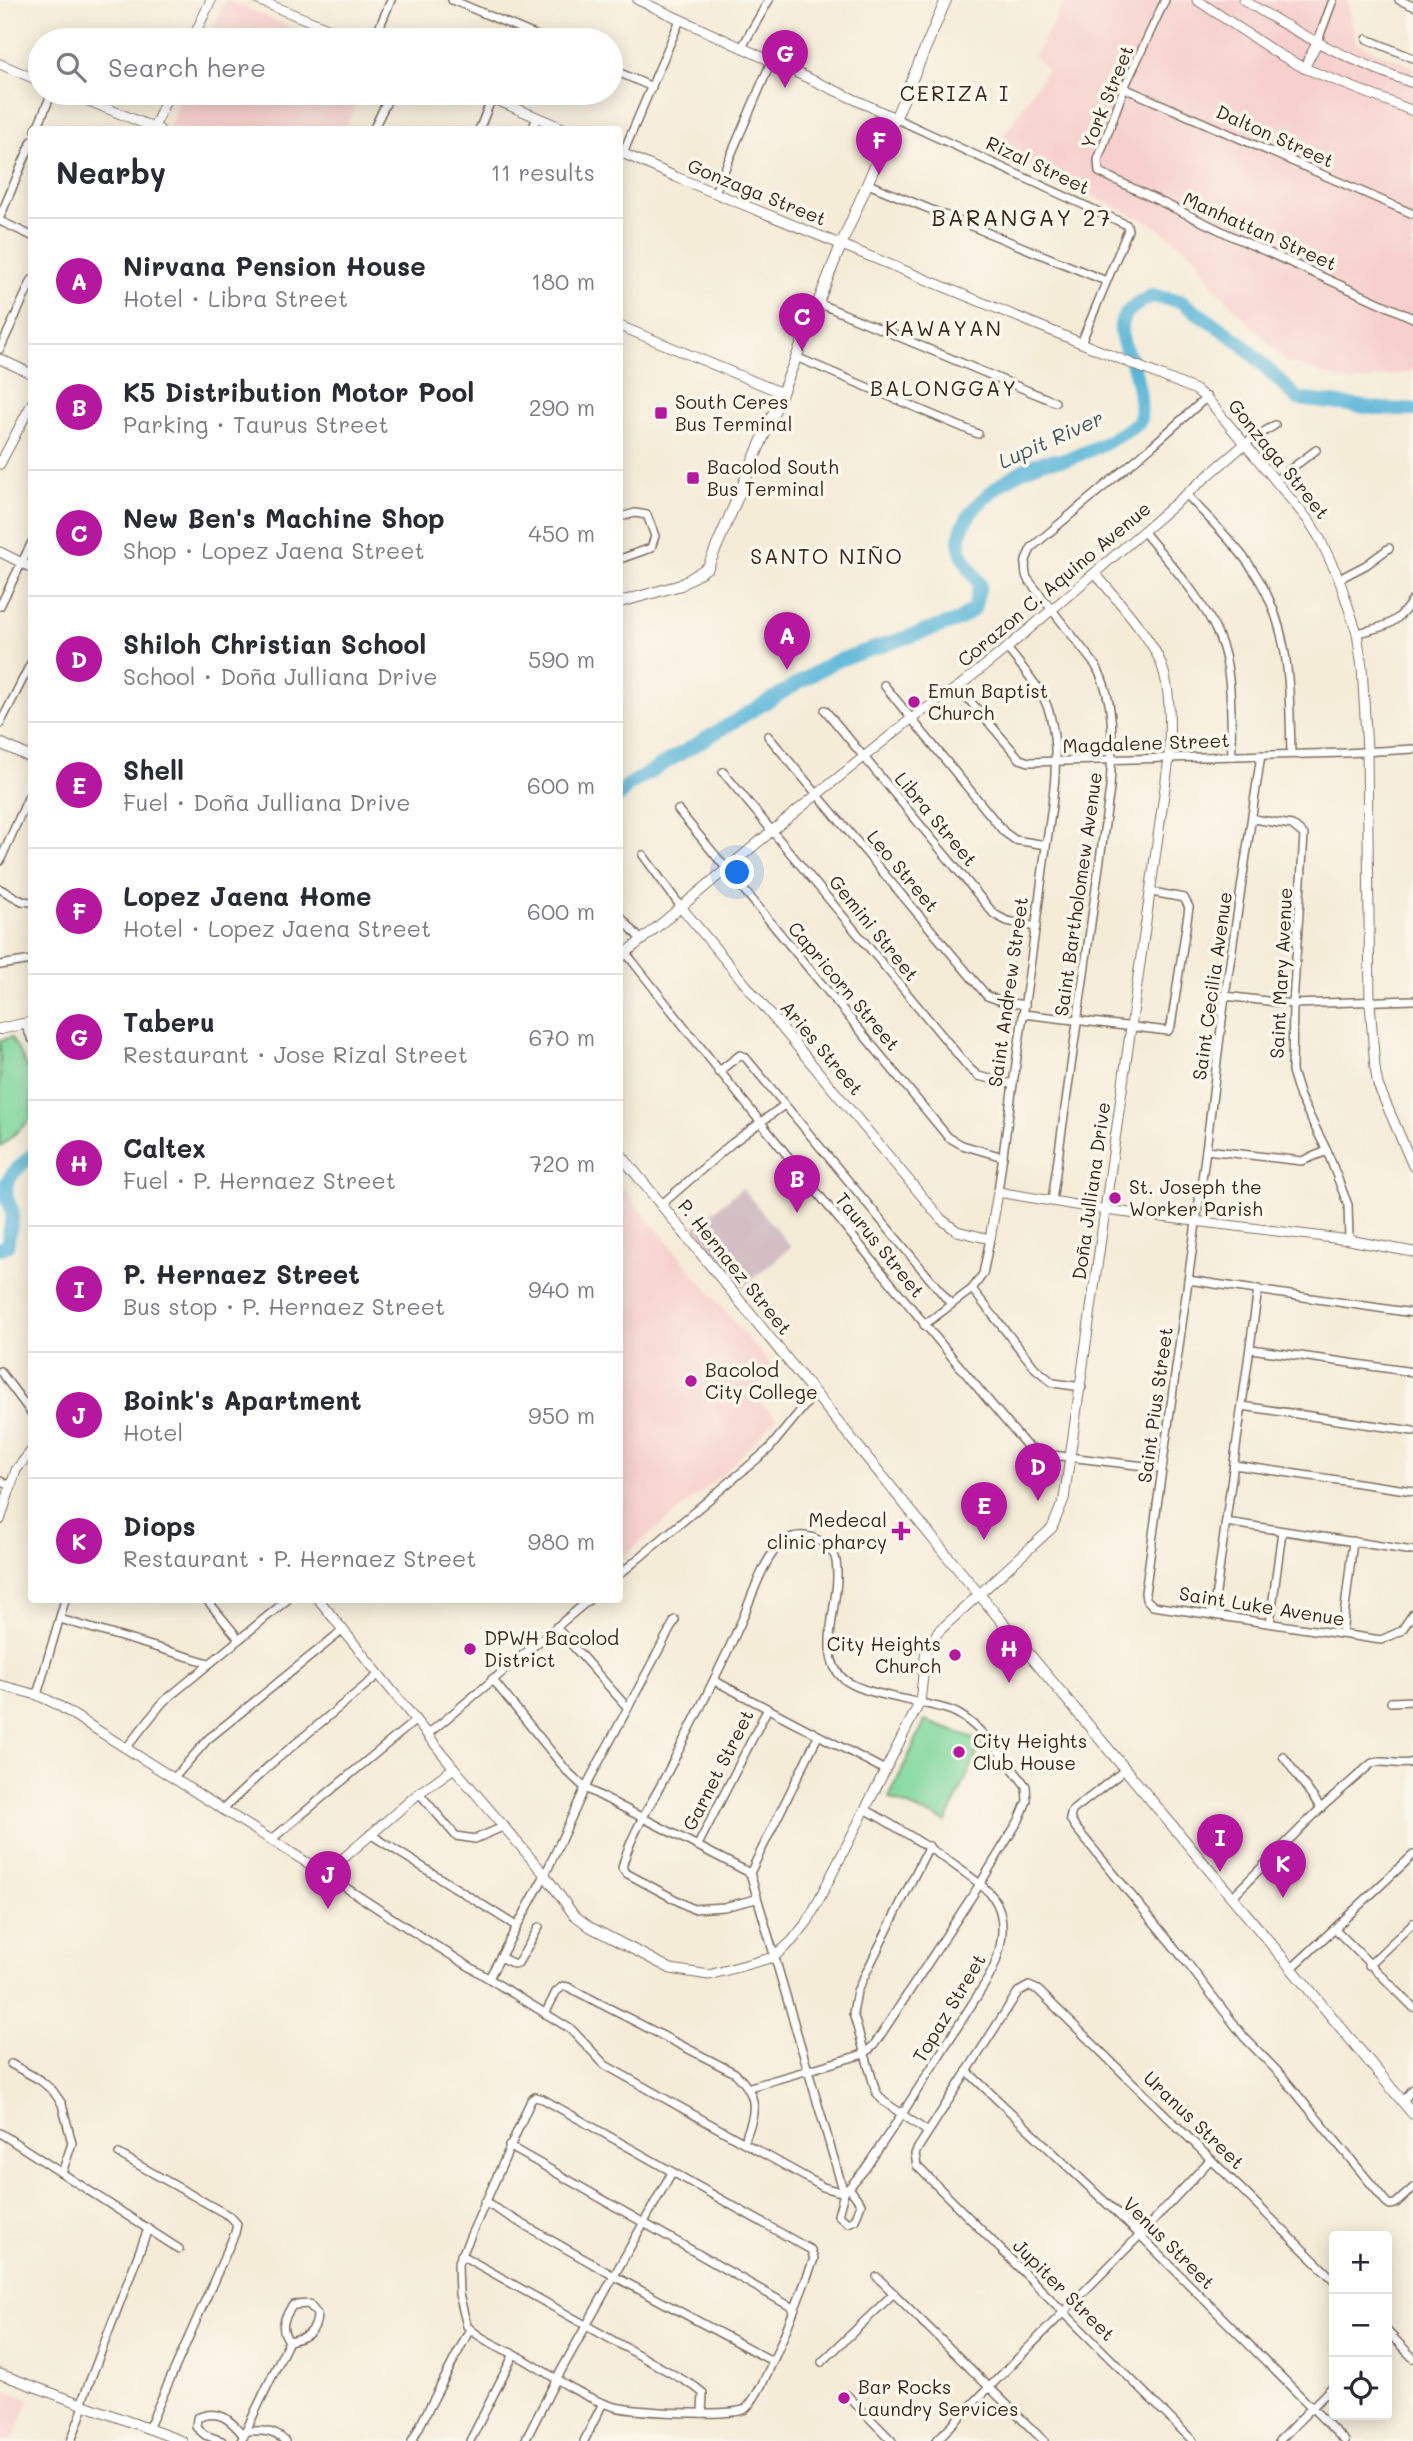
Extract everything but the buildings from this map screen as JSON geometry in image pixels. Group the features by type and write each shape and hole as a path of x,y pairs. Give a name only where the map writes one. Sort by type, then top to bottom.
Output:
{"main road":[{"path":"623,601 681,585 708,567 946,0"},
{"path":"0,743 28,756"},
{"path":"0,1029 28,1023"},
{"name":"P. Hernaez Street","path":"623,1158 978,1593 1413,2114"}],"street":[{"path":"198,28 211,0"},
{"path":"258,0 327,28"},
{"path":"379,28 391,0"},
{"path":"452,0 518,28"},
{"path":"638,0 895,118"},
{"path":"741,47 769,0"},
{"name":"York Street","path":"1098,169 1098,160 1124,88 1165,0"},
{"path":"1197,0 1304,68 1413,111"},
{"path":"1244,0 1317,43 1413,83"},
{"path":"1304,68 1334,0"},
{"path":"1399,0 1413,6"},
{"path":"623,149 680,20"},
{"path":"1367,39 1413,58"},
{"path":"715,192 771,62"},
{"path":"0,64 28,76"},
{"path":"623,74 652,87"},
{"name":"Dalton Street","path":"1124,88 1413,214"},
{"path":"38,126 47,105"},
{"path":"98,105 149,126"},
{"path":"157,126 165,105"},
{"path":"375,126 385,105"},
{"path":"481,126 489,105"},
{"path":"509,105 558,126"},
{"path":"534,126 537,117"},
{"name":"Rizal Street","path":"895,118 1127,225 1128,230 1081,343"},
{"path":"28,151 0,219 28,234"},
{"name":"Gonzaga Street","path":"623,154 1187,386 1207,397 1276,480 1319,537 1339,579 1357,633 1363,667 1367,750 1370,1003 1378,1085 1413,1166"},
{"name":"Manhattan Street","path":"1098,169 1103,175 1413,318"},
{"path":"868,184 1106,281"},
{"path":"0,349 28,289"},
{"path":"818,303 1055,402"},
{"path":"623,327 782,394"},
{"path":"796,357 978,434"},
{"path":"0,359 28,372"},
{"name":"Saint Bartholomew Avenue","path":"1052,1201 1110,789 1111,722 1104,679 1032,586 1024,570 1032,547 1207,397"},
{"path":"0,464 28,410"},
{"path":"1246,443 1275,425"},
{"name":"Corazon C. Aquino Avenue","path":"623,956 911,719 958,687 1007,648 1246,443"},
{"path":"1276,480 1316,450"},
{"path":"1186,495 1252,568 1272,605 1284,639 1289,672 1291,754"},
{"path":"623,516 635,513 647,515 654,536 651,548 623,558"},
{"path":"1143,531 1200,602 1220,638 1229,677 1232,756"},
{"path":"1339,579 1366,565 1389,548"},
{"path":"0,606 28,550"},
{"path":"0,552 28,566"},
{"name":"Doña Julliana Drive","path":"920,1702 926,1649 939,1631 978,1593 1052,1528 1064,1499 1072,1459 1170,759 1167,691 1162,666 1144,635 1095,573"},
{"path":"1357,633 1388,626 1403,615 1413,599"},
{"name":"Saint Andrew Street","path":"924,1325 972,1289 983,1275 998,1192 1036,927 1055,761 1049,712 1039,691 1007,648"},
{"path":"0,724 28,669"},
{"path":"884,685 1004,832 1016,840 1046,845"},
{"name":"Magdalene Street","path":"958,687 1020,759 1038,763 1413,748"},
{"name":"Libra Street","path":"825,710 994,914 1007,921 1036,927"},
{"name":"Leo Street","path":"768,736 987,996 1024,1009 1076,1021 1168,1031 1171,1026 1189,907 1184,898 1152,892"},
{"name":"Saint Cecilia Avenue","path":"1195,1222 1261,755"},
{"name":"Gemini Street","path":"723,772 969,1068 978,1076 1013,1084"},
{"path":"0,861 28,798"},
{"name":"Capricorn Street","path":"678,810 948,1137 962,1145 1003,1157"},
{"name":"Saint Mary Avenue","path":"1253,819 1292,825 1304,835 1293,1004 1293,1077 1348,1205 1349,1240"},
{"name":"Aries Street","path":"643,855 681,906 941,1219 957,1231 990,1239"},
{"path":"0,889 28,902"},
{"path":"623,919 642,941"},
{"name":"Taurus Street","path":"623,956 924,1325 1026,1445 1043,1454 1072,1459 1162,1468"},
{"path":"0,965 28,961"},
{"path":"1225,996 1293,1004 1413,1000"},
{"path":"718,1072 740,1055 745,1057 783,1106 951,1304"},
{"path":"662,1204 783,1106"},
{"path":"1206,1150 1302,1161 1327,1152"},
{"path":"998,1192 1105,1210 1349,1240 1413,1252"},
{"name":"Saint Pius Street","path":"1145,1593 1195,1222"},
{"path":"1188,1280 1413,1313"},
{"path":"972,1289 1035,1368 1053,1383 1082,1387"},
{"path":"1213,1614 1258,1289"},
{"path":"1251,1349 1413,1372"},
{"path":"0,1371 28,1409"},
{"path":"623,1571 769,1449 815,1393"},
{"path":"1242,1406 1413,1431"},
{"path":"0,1520 16,1470 28,1455"},
{"path":"1234,1465 1413,1491"},
{"path":"0,1481 10,1486"},
{"path":"1226,1522 1413,1551"},
{"path":"1270,1623 1282,1531"},
{"path":"750,2087 864,2054 883,2034 980,1884 1019,1820 1027,1801 1026,1786 970,1722 954,1712 847,1682 833,1669 829,1645 837,1583 834,1555 814,1537 798,1535 782,1542 765,1565 715,1681 645,1817 622,1868 626,1873 692,1909 714,1908 756,1899"},
{"path":"1342,1634 1353,1541"},
{"name":"Saint Luke Avenue","path":"1145,1593 1146,1599 1153,1606 1381,1640 1401,1631 1413,1614"},
{"path":"37,1695 64,1603"},
{"path":"209,1603 239,1639"},
{"path":"127,1747 163,1702 283,1603"},
{"path":"321,1603 581,1921 671,1969 709,1975 774,1957 792,1941 808,1921 920,1702"},
{"path":"428,1734 585,1603"},
{"path":"60,1619 209,1663"},
{"path":"489,1978 545,1875 585,1787 675,1620"},
{"path":"556,1627 627,1707"},
{"path":"174,1778 208,1739 343,1630"},
{"path":"223,1809 271,1764 378,1675"},
{"path":"492,1679 567,1771 585,1787 750,1873"},
{"path":"715,1681 885,1770"},
{"path":"0,1685 37,1695 127,1747 412,1931 572,2030 605,2065 823,2187 847,2191 808,2071 750,1873 818,1736"},
{"path":"1391,1702 1413,1701"},
{"name":"Garnet Street","path":"698,1845 767,1710"},
{"path":"272,1839 416,1720"},
{"path":"1283,1756 1321,1808"},
{"path":"1233,1896 1321,1808 1372,1763 1413,1762"},
{"path":"325,1874 370,1833 454,1768"},
{"path":"1126,1769 1072,1811 1070,1819 1076,1828 1244,2037 1282,2076 1386,2202 1395,2204 1413,2188"},
{"path":"419,1793 456,1836 475,1839 505,1826"},
{"name":"Topaz Street","path":"847,2191 902,2114 997,1964 1001,1947 1000,1919 995,1899 980,1884 929,1846 865,1809"},
{"path":"370,1833 516,1926"},
{"path":"929,1846 857,1991 853,2013 876,2092 883,2101 928,2132 967,2071"},
{"path":"1290,1969 1413,1855"},
{"path":"1369,1965 1413,1923"},
{"path":"500,1958 518,1963 539,1927"},
{"path":"1335,1929 1412,2006"},
{"name":"Uranus Street","path":"967,2071 1018,1992 1029,1986 1038,1990 1329,2275"},
{"path":"545,2014 559,1989 568,1987 735,2073 750,2087 754,2117 744,2142"},
{"path":"11,2064 40,2080 53,2091 62,2104 72,2143 62,2173"},
{"name":"Venus Street","path":"967,2071 1140,2235 1345,2441"},
{"path":"1403,2101 1413,2089"},
{"path":"539,2097 811,2250 814,2259 772,2361 759,2392 745,2408 739,2412 702,2413 623,2409 603,2403 467,2326 457,2273 461,2255 509,2146 531,2100 539,2097"},
{"name":"Jupiter Street","path":"928,2132 918,2148 915,2160 920,2171 1193,2441"},
{"path":"0,2133 179,2249"},
{"path":"509,2146 793,2308"},
{"path":"118,2154 231,2217 237,2224 148,2429"},
{"path":"936,2441 1140,2235 1211,2159"},
{"path":"525,2441 557,2378 672,2172"},
{"path":"484,2202 614,2277 772,2361"},
{"path":"71,2441 148,2228"},
{"path":"461,2255 694,2386 703,2393 702,2413"},
{"path":"877,2277 1044,2441"},
{"path":"822,2362 894,2293"},
{"path":"309,2304 317,2314 314,2328 306,2338 289,2341 283,2330 285,2317 293,2305 309,2304"},
{"path":"412,2441 470,2329"},
{"path":"1392,2337 1413,2358"},
{"path":"243,2436 289,2341"},
{"path":"1405,2350 1413,2344"},
{"path":"470,2441 514,2354"},
{"path":"0,2374 182,2441"},
{"path":"1279,2441 1329,2390"},
{"path":"847,2395 892,2441"},
{"path":"584,2441 603,2403"},
{"path":"222,2441 199,2431 195,2423 197,2418 207,2415 225,2416 243,2436"},
{"path":"243,2436 269,2432 285,2441"}],"shaded area":[{"path":"226,0 294,28 212,28"},
{"path":"1066,0 1348,0 1356,43 1413,67 1413,371 1352,383 1286,362 1210,282 1196,256 1151,223 993,152 1047,69 1034,56"},
{"path":"179,105 356,105 346,126 170,125"},
{"path":"742,1188 791,1247 743,1287 695,1226"},
{"name":"Bacolod City College","path":"623,1189 775,1370 749,1392 777,1418 723,1474 623,1557"},
{"path":"0,2388 29,2400 13,2441 0,2441"}],"green space":[{"path":"11,1037 28,1068 28,1122 0,1147 0,1041"},
{"path":"925,1721 983,1741 946,1822 889,1798"}],"waterway":[{"name":"Lupit River","path":"623,792 627,786 833,662 959,620 974,609 980,585 960,547 966,520 976,507 1016,474 1042,462 1066,459 1100,446 1140,421 1137,381 1122,339 1121,327 1127,313 1151,296 1180,301 1240,342 1298,399 1413,410"},
{"name":"Lupit River","path":"0,1248 7,1246 13,1213 7,1198 6,1184 28,1159"}],"place":[{"name":"Taberu","path":"785,88"},
{"name":"Lopez Jaena Home","path":"879,175"},
{"name":"New Ben's Machine Shop","path":"802,351"},
{"name":"South Ceres Bus Terminal","path":"661,413"},
{"name":"Bacolod South Bus Terminal","path":"693,478"},
{"name":"Nirvana Pension House","path":"787,670"},
{"name":"Emun Baptist Church","path":"914,702"},
{"name":"St. Joseph the Worker Parish","path":"1115,1198"},
{"name":"K5 Distribution Motor Pool","path":"797,1213"},
{"name":"Bacolod City College","path":"691,1381"},
{"name":"Shiloh Christian School","path":"1038,1501"},
{"name":"Medecal clinic pharcy","path":"901,1531"},
{"name":"Shell","path":"984,1540"},
{"name":"DPWH Bacolod District","path":"470,1649"},
{"name":"City Heights Church","path":"955,1655"},
{"name":"Caltex","path":"1009,1683"},
{"name":"City Heights Club House","path":"959,1752"},
{"name":"P. Hernaez Street","path":"1220,1872"},
{"name":"Diops","path":"1283,1898"},
{"name":"Boink's Apartment","path":"328,1909"},
{"name":"Bar Rocks Laundry Services","path":"844,2398"}],"district":[{"name":"CERIZA I","path":"955,94"},
{"name":"BARANGAY 27","path":"1022,218"},
{"name":"KAWAYAN","path":"944,329"},
{"name":"BALONGGAY","path":"944,389"},
{"name":"SANTO NIÑO","path":"827,557"}]}
